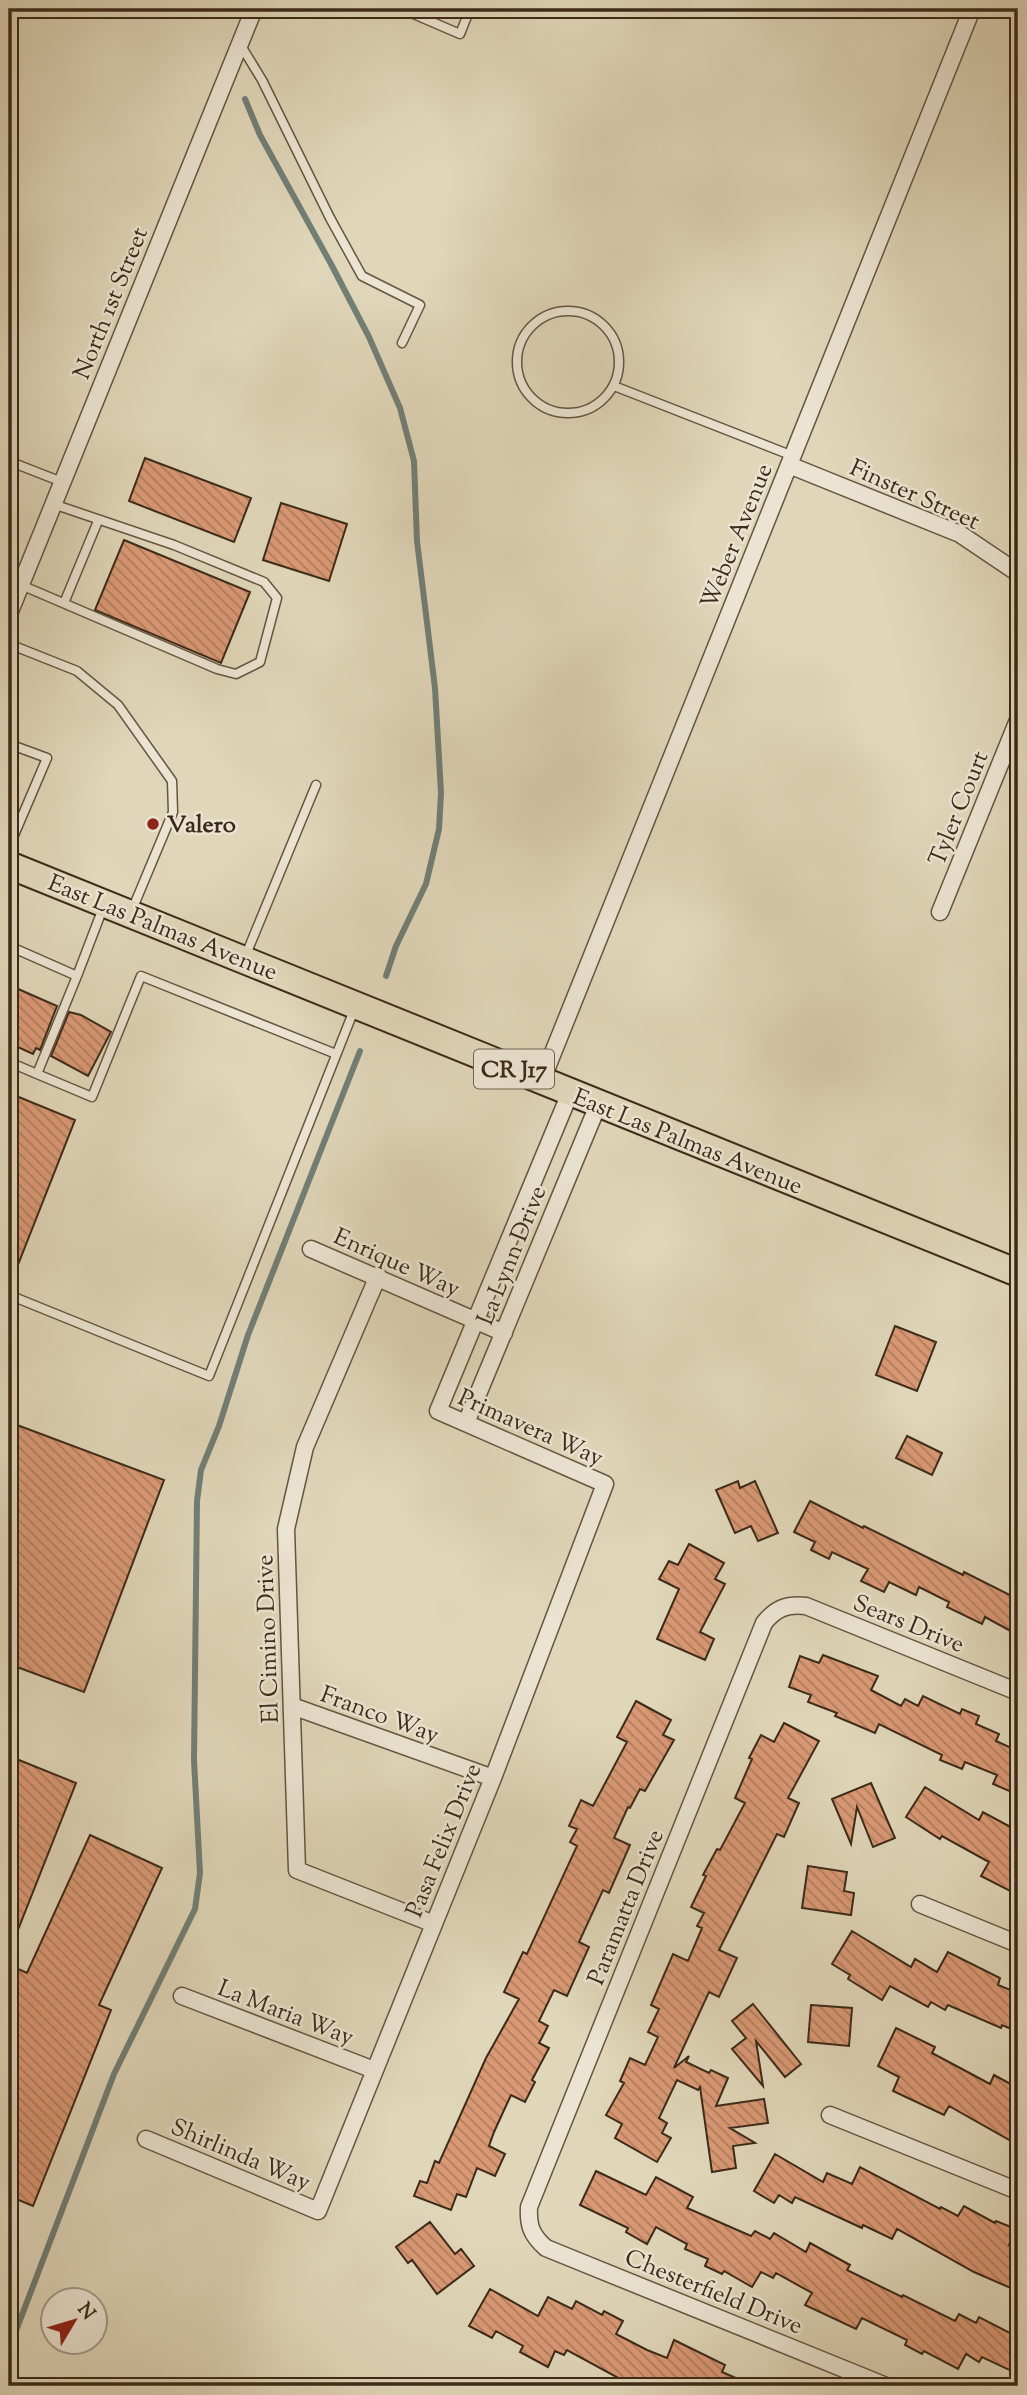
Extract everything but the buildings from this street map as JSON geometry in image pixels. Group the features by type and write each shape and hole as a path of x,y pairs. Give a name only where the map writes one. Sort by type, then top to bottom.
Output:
{"main road":[{"name":"East Las Palmas Avenue","path":"9,865 1018,1273"}],"street":[{"name":"North 1st Street","path":"9,614 254,9"},
{"name":"Weber Avenue","path":"542,1080 972,9"},
{"name":"Finster Street","path":"791,460 960,534 1018,573"},
{"name":"Tyler Court","path":"940,912 1018,720"},
{"name":"La Lynn Drive","path":"438,1411 570,1093"},
{"name":"La Lynn Drive","path":"466,1423 598,1105"},
{"name":"Enrique Way","path":"311,1249 378,1276 503,1333"},
{"name":"El Cimino Drive","path":"378,1276 305,1447 286,1529 297,1870 434,1924"},
{"name":"Primavera Way","path":"438,1411 605,1484"},
{"name":"Pasa Felix Drive","path":"318,2211 494,1778 605,1484"},
{"name":"Sears Drive","path":"782,1608 791,1605 806,1606 1018,1692"},
{"name":"Paramatta Drive","path":"530,2230 529,2207 758,1636 764,1623 782,1608"},
{"name":"Franco Way","path":"292,1706 494,1778"},
{"path":"920,1904 1018,1944"},
{"name":"La Maria Way","path":"182,1996 374,2070"},
{"path":"830,2115 1018,2191"},
{"name":"Shirlinda Way","path":"146,2139 318,2211"},
{"name":"Chesterfield Drive","path":"530,2230 546,2248 886,2386"}],"lane":[{"path":"402,9 460,34 470,9"},
{"path":"240,44 262,80 330,218 362,276 420,304 402,342"},
{"path":"574,311 590,316 604,325 614,338 619,354 619,370 614,386 603,400 589,409 572,413 555,411 540,404 527,392 519,377 517,360 521,343 530,328 542,317 574,311"},
{"path":"614,386 791,460"},
{"path":"9,482 16,464 62,482"},
{"path":"21,585 217,669 236,674 260,662 277,598 264,582 174,545 53,505"},
{"path":"64,603 98,521"},
{"path":"9,644 77,671 118,705 172,781 173,812 130,914"},
{"path":"9,744 47,758 9,846"},
{"path":"244,960 316,785"},
{"path":"37,1074 104,903"},
{"path":"9,946 77,976"},
{"path":"9,1062 92,1097 141,976 336,1054"},
{"path":"9,1295 209,1376 356,1005"}],"waterway":[{"path":"245,99 260,135 369,337 400,408 414,461 417,541 435,688 441,793 439,829 426,884 396,946 386,976"},
{"path":"9,2349 114,2074 195,1909 200,1873 194,1760 197,1501 201,1470 219,1426 248,1335 360,1051"}],"place":[{"name":"Valero","path":"153,824"}]}
